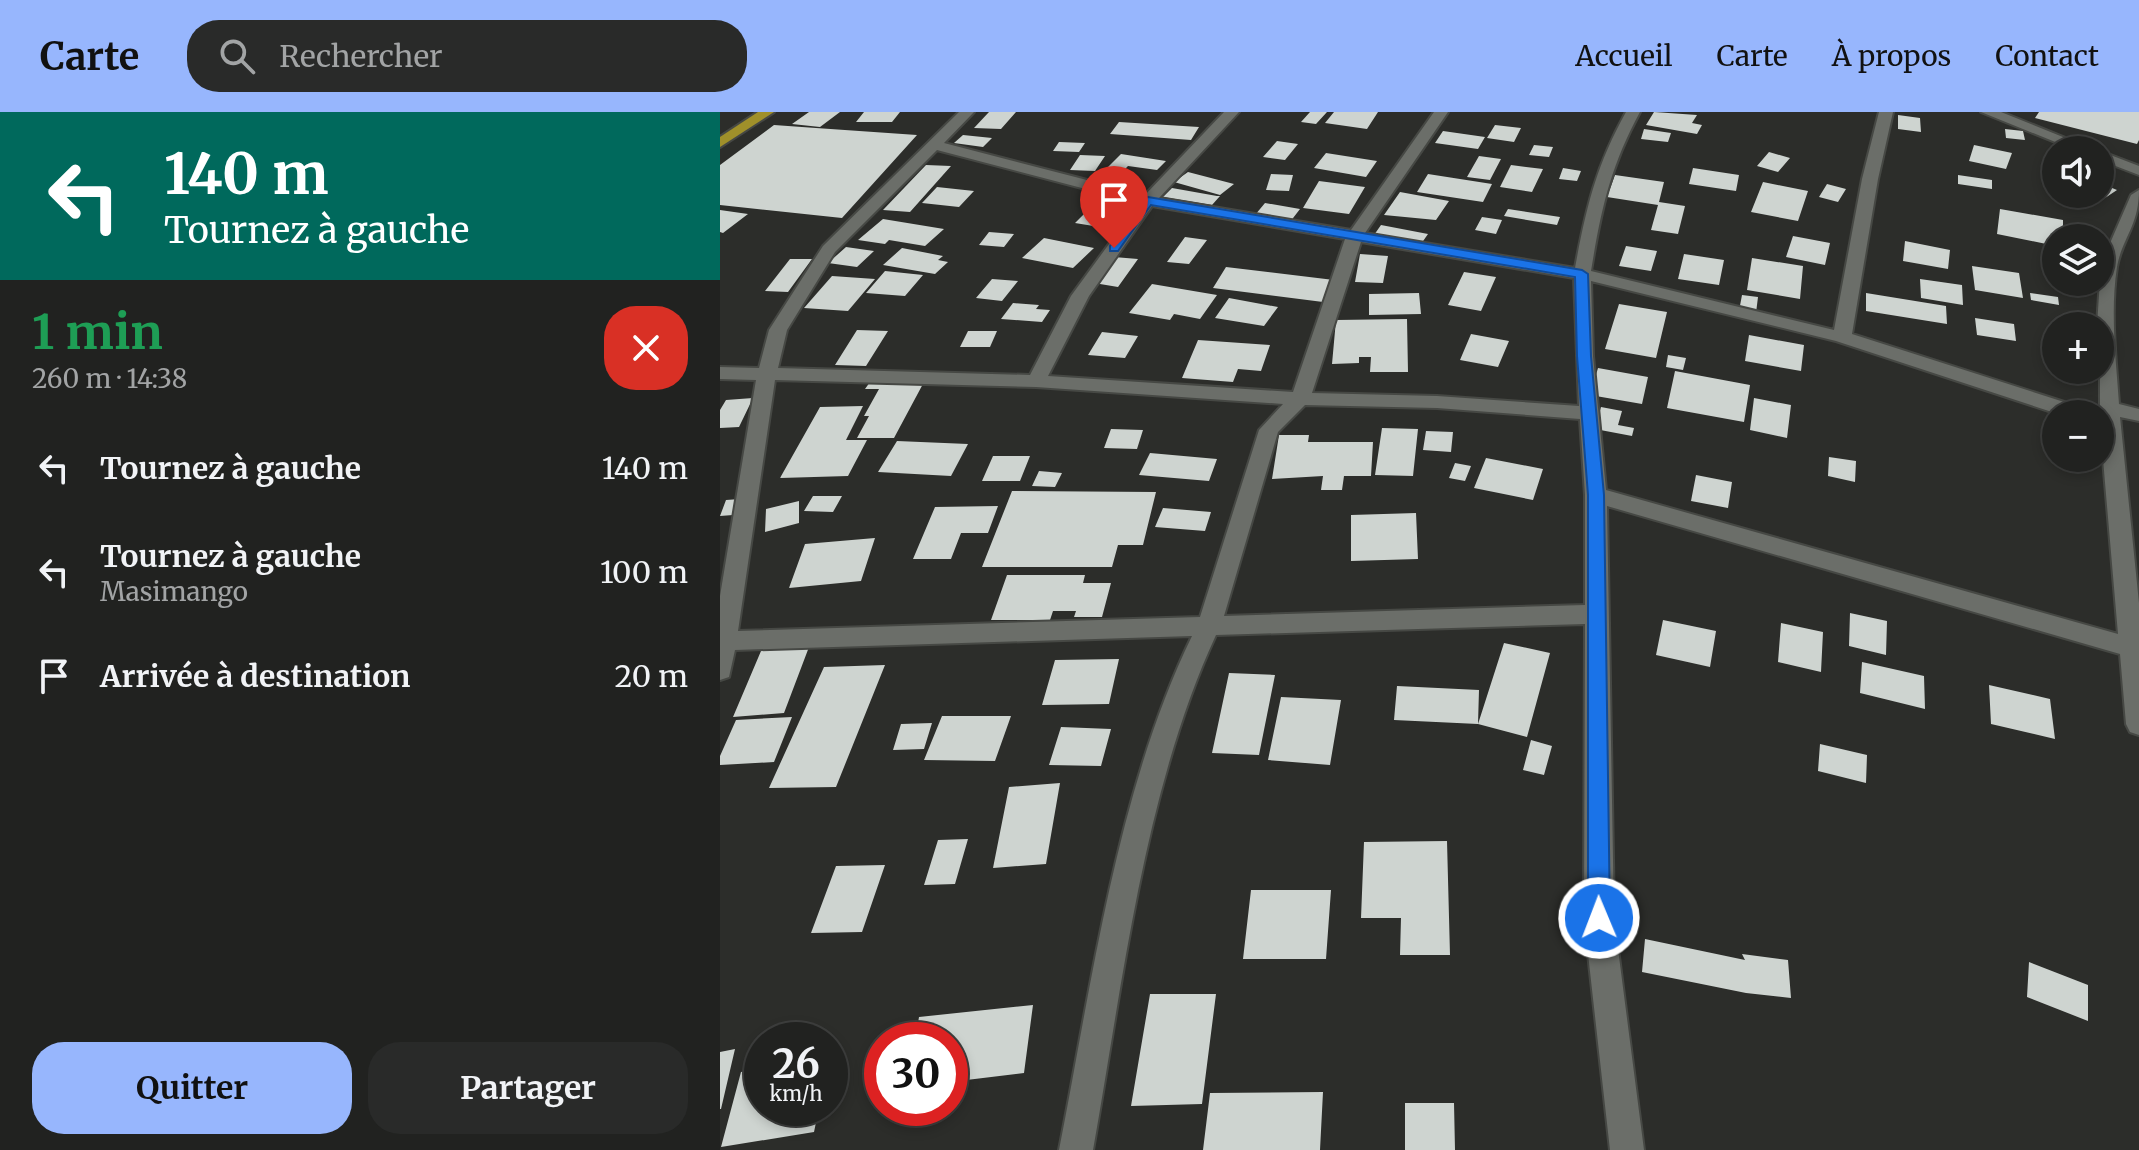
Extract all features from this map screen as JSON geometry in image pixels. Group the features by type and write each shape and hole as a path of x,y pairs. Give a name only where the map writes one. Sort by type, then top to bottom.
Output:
{"highway":[{"path":"720,143 767,112"}],"street":[{"path":"720,670 767,373 778,330 829,249 967,112"},
{"path":"1036,381 1080,296 1148,201 1232,112"},
{"path":"1076,1150 1137,828 1188,669 1209,625 1269,430 1300,399 1354,237 1441,112"},
{"path":"1627,1150 1599,918 1596,495 1584,356 1582,274 1595,200 1614,147 1633,112"},
{"path":"1842,337 1870,179 1886,112"},
{"path":"1988,112 2051,136"},
{"path":"932,144 1148,201 1582,274 1842,337 2042,402"},
{"path":"2114,161 2139,171"},
{"path":"2107,400 2105,313 2109,264 2139,195"},
{"path":"720,373 1036,381 1300,399 1437,402 1590,413"},
{"path":"2114,417 2139,415"},
{"path":"2114,472 2136,648 2139,724"},
{"path":"1596,495 2062,630 2136,648"},
{"path":"726,641 1595,614"}],"building":[{"path":"809,112 840,112 820,127 792,124"},
{"path":"864,112 900,112 892,122 856,122"},
{"path":"989,112 1016,112 1001,129 974,128"},
{"path":"1310,112 1327,112 1316,124 1301,122"},
{"path":"1334,112 1378,112 1367,129 1325,123"},
{"path":"1654,112 1697,115 1692,123 1702,125 1697,134 1646,125"},
{"path":"2039,112 2139,112 2139,140 2137,144 2035,118"},
{"path":"1898,115 1920,118 1921,132 1898,129"},
{"path":"1119,122 1199,127 1191,140 1110,134"},
{"path":"774,125 917,135 842,218 720,205 720,165"},
{"path":"1495,125 1521,128 1514,142 1487,138"},
{"path":"1644,129 1671,133 1668,142 1641,139"},
{"path":"2005,129 2023,131 2025,140 2006,138"},
{"path":"1443,131 1485,137 1478,149 1435,143"},
{"path":"963,135 992,138 983,147 954,143"},
{"path":"1277,141 1298,144 1285,160 1263,157"},
{"path":"1059,142 1085,143 1079,152 1053,151"},
{"path":"1534,145 1553,147 1549,157 1529,155"},
{"path":"1974,145 2012,153 2006,169 1969,161"},
{"path":"1769,152 1790,158 1778,172 1757,166"},
{"path":"1326,153 1377,161 1366,177 1314,168"},
{"path":"1121,154 1166,161 1157,170 1128,166 1118,176 1102,173"},
{"path":"1080,155 1105,156 1095,171 1070,170"},
{"path":"1479,156 1501,159 1490,180 1467,177"},
{"path":"926,165 951,166 910,212 883,210"},
{"path":"1511,165 1543,169 1532,192 1500,187"},
{"path":"1563,168 1581,171 1577,181 1559,179"},
{"path":"1693,168 1739,175 1736,191 1689,184"},
{"path":"1188,172 1234,184 1220,195 1174,182"},
{"path":"1271,174 1293,175 1289,191 1266,190"},
{"path":"1428,174 1492,184 1483,202 1417,192"},
{"path":"1615,175 1664,182 1659,202 1685,206 1678,234 1651,230 1658,205 1607,197"},
{"path":"1958,175 1992,180 1992,189 1958,184"},
{"path":"1319,181 1365,187 1349,214 1303,208"},
{"path":"1763,182 1808,191 1798,221 1751,212"},
{"path":"1827,184 1846,189 1838,202 1819,197"},
{"path":"937,187 974,191 959,207 922,203"},
{"path":"1172,188 1220,196 1212,205 1163,197"},
{"path":"1400,192 1449,201 1436,220 1384,215"},
{"path":"1265,203 1300,209 1290,222 1255,215"},
{"path":"1508,209 1560,217 1557,225 1504,216"},
{"path":"2000,209 2063,220 2063,224 2042,224 2042,243 1997,234"},
{"path":"720,210 748,214 723,233 720,232"},
{"path":"1088,210 1124,216 1112,229 1075,223"},
{"path":"1482,217 1502,220 1496,234 1475,230"},
{"path":"883,219 944,229 925,246 889,240 885,244 858,240"},
{"path":"1381,225 1428,234 1421,244 1374,235"},
{"path":"989,232 1014,234 1004,247 979,245"},
{"path":"1793,236 1830,243 1825,265 1786,257"},
{"path":"1185,237 1207,240 1189,264 1167,262"},
{"path":"1044,238 1094,248 1073,268 1022,258"},
{"path":"1905,241 1950,250 1948,269 1903,261"},
{"path":"1626,246 1657,251 1651,271 1619,266"},
{"path":"846,247 874,251 857,267 828,263"},
{"path":"902,248 943,256 938,260 948,262 935,274 883,265"},
{"path":"1360,254 1388,256 1383,283 1355,282"},
{"path":"1684,254 1724,260 1719,285 1678,279"},
{"path":"1114,257 1138,259 1118,287 1094,283"},
{"path":"1752,258 1803,266 1800,299 1747,290"},
{"path":"790,259 812,259 788,292 765,291"},
{"path":"1972,266 2019,273 2023,298 1975,290"},
{"path":"1226,267 1334,280 1323,302 1213,288"},
{"path":"885,271 923,275 905,296 866,293"},
{"path":"1464,272 1496,277 1481,311 1448,305"},
{"path":"832,276 875,279 848,311 804,308"},
{"path":"992,279 1018,281 1002,301 976,298"},
{"path":"1920,279 1962,285 1963,305 1921,298"},
{"path":"1152,284 1217,295 1200,319 1174,314 1170,320 1129,313"},
{"path":"1419,293 1421,314 1369,315 1369,294"},
{"path":"1866,293 1946,306 1947,324 1866,311"},
{"path":"2030,293 2058,297 2059,305 2031,300"},
{"path":"1742,295 1758,297 1756,313 1739,311"},
{"path":"1229,298 1278,307 1264,326 1215,318"},
{"path":"1013,303 1039,305 1036,309 1050,310 1042,322 1001,319"},
{"path":"1619,304 1667,312 1656,358 1605,349"},
{"path":"1975,318 2014,324 2016,341 1977,335"},
{"path":"1407,319 1408,372 1370,372 1371,357 1359,357 1359,363 1332,364 1336,320"},
{"path":"857,330 888,331 866,366 835,365"},
{"path":"968,331 997,331 990,347 960,347"},
{"path":"1102,332 1138,336 1125,358 1088,355"},
{"path":"1471,334 1509,341 1498,367 1460,360"},
{"path":"1749,335 1804,345 1801,371 1745,361"},
{"path":"1198,340 1270,345 1261,371 1238,369 1233,382 1182,378"},
{"path":"1668,355 1686,358 1683,370 1666,367"},
{"path":"1598,368 1648,377 1642,404 1590,395"},
{"path":"1675,371 1750,385 1744,422 1667,408"},
{"path":"870,382 924,382 894,438 857,438 869,416 864,416 879,389 865,389"},
{"path":"753,398 739,427 720,428 720,410 726,400"},
{"path":"1754,398 1791,405 1787,438 1750,430"},
{"path":"863,406 846,440 867,440 848,476 780,478 820,407"},
{"path":"1601,407 1622,411 1618,425 1634,428 1632,436 1595,429"},
{"path":"1382,428 1418,429 1413,476 1375,475"},
{"path":"1111,429 1143,430 1137,449 1104,448"},
{"path":"1426,431 1453,432 1451,452 1423,450"},
{"path":"1279,435 1309,435 1308,442 1373,442 1371,476 1344,476 1342,490 1321,490 1323,476 1272,479"},
{"path":"897,441 968,444 951,476 878,472"},
{"path":"1150,453 1217,459 1209,481 1139,475"},
{"path":"993,456 1030,456 1020,481 982,481"},
{"path":"1829,457 1856,461 1855,482 1828,476"},
{"path":"1486,458 1543,469 1533,500 1474,488"},
{"path":"1455,463 1471,466 1465,481 1449,478"},
{"path":"1039,471 1062,473 1055,487 1032,486"},
{"path":"1696,475 1732,482 1728,508 1691,501"},
{"path":"1012,491 1156,492 1143,545 1118,545 1112,567 982,567"},
{"path":"813,496 842,496 833,512 804,511"},
{"path":"740,499 733,515 720,516 726,500"},
{"path":"799,501 799,523 765,532 766,509"},
{"path":"998,506 988,533 961,533 951,559 913,559 935,507"},
{"path":"1163,508 1211,512 1205,531 1155,527"},
{"path":"1416,513 1418,559 1351,561 1351,515"},
{"path":"875,538 861,581 789,588 805,544"},
{"path":"1007,575 1085,575 1083,583 1111,583 1102,617 1074,617 1076,611 1053,611 1050,620 991,620"},
{"path":"1850,613 1887,621 1886,655 1849,646"},
{"path":"1663,620 1716,631 1710,667 1656,655"},
{"path":"1781,623 1823,632 1821,672 1778,662"},
{"path":"1504,643 1550,653 1527,737 1478,724"},
{"path":"809,647 784,713 733,717 761,651"},
{"path":"1119,659 1109,704 1042,705 1055,660"},
{"path":"1862,662 1924,676 1925,709 1860,693"},
{"path":"885,665 836,787 769,788 824,667"},
{"path":"1229,673 1275,675 1259,755 1212,753"},
{"path":"1989,685 2050,699 2055,739 1991,724"},
{"path":"1397,686 1479,690 1478,724 1394,720"},
{"path":"1281,697 1341,700 1330,765 1268,760"},
{"path":"942,716 1011,716 995,761 924,760"},
{"path":"792,717 774,762 720,765 720,756 736,720"},
{"path":"932,723 924,749 893,750 901,724"},
{"path":"1061,727 1111,729 1101,766 1049,765"},
{"path":"1531,740 1552,746 1544,775 1523,770"},
{"path":"1820,744 1867,755 1866,783 1818,771"},
{"path":"1060,783 1046,864 993,868 1009,787"},
{"path":"968,839 955,884 924,885 938,840"},
{"path":"1447,841 1450,955 1400,955 1401,918 1361,918 1364,842"},
{"path":"885,865 862,932 811,933 836,866"},
{"path":"1251,890 1331,890 1326,959 1243,959"},
{"path":"1645,939 1745,960 1742,954 1788,960 1791,998 1746,993 1642,972"},
{"path":"2029,962 2088,985 2088,1021 2027,997"},
{"path":"1150,994 1216,994 1202,1104 1131,1106"},
{"path":"1033,1005 1024,1073 968,1080 968,1022 918,1022 919,1017"},
{"path":"735,1049 721,1109 720,1109 720,1052"},
{"path":"744,1071 744,1126 815,1126 814,1132 721,1147 741,1072"},
{"path":"1323,1092 1320,1150 1203,1150 1210,1093"},
{"path":"1405,1103 1454,1103 1455,1150 1405,1150"}],"route":[{"path":"1114,248 1148,201 1582,274 1584,356 1596,495 1599,918"}]}
